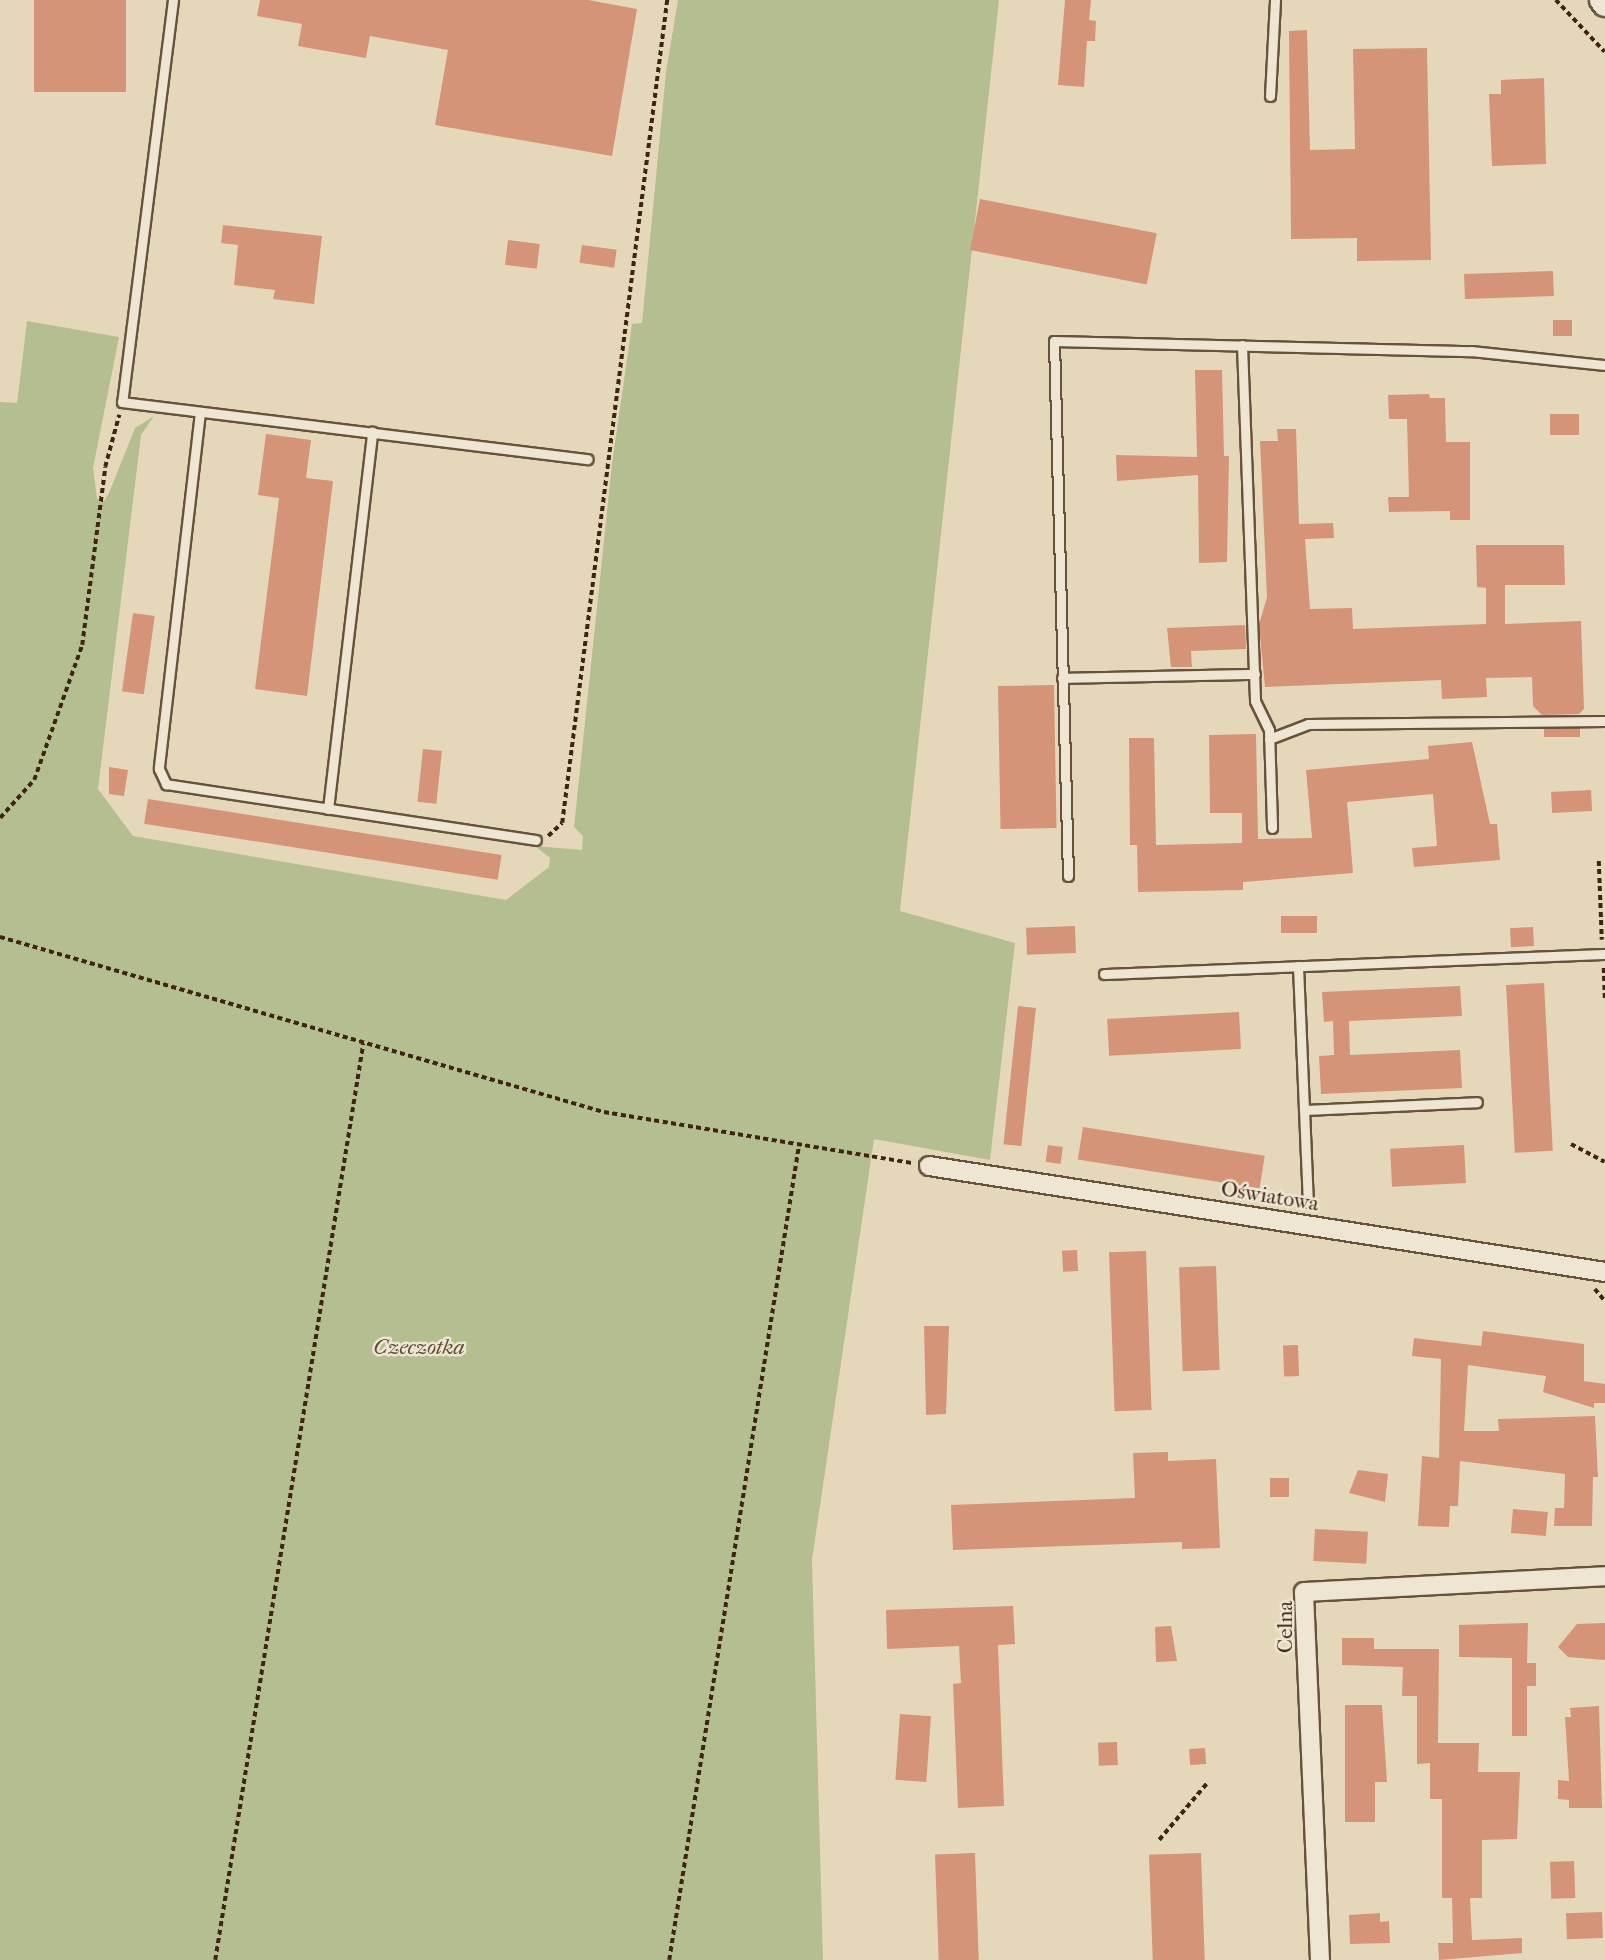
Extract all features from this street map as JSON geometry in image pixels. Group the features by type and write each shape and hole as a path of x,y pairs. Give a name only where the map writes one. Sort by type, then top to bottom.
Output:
{"street":[{"name":"Oświatowa","path":"929,1166 1605,1272"},
{"name":"Celna","path":"1320,1960 1304,1592 1605,1577"}],"lane":[{"path":"173,0 122,402 588,459"},
{"path":"1270,96 1275,0"},
{"path":"1068,876 1052,344 1242,345 1471,351 1605,365"},
{"path":"1242,345 1255,701 1269,739 1272,828"},
{"path":"200,412 159,769 175,789 536,840"},
{"path":"328,809 372,432"},
{"path":"1062,678 1255,674"},
{"path":"1269,739 1308,724 1605,721"},
{"path":"1104,974 1604,954"},
{"path":"1298,966 1308,1202"},
{"path":"1304,1110 1478,1102"}],"path":[{"path":"536,840 562,822 667,0"},
{"path":"1556,0 1605,52"},
{"path":"0,818 34,780 82,645 105,467 122,402"},
{"path":"1599,861 1605,1002"},
{"path":"0,937 604,1112 929,1166"},
{"path":"215,1960 363,1044"},
{"path":"668,1960 799,1144"},
{"path":"1571,1144 1605,1162"},
{"path":"1159,1840 1208,1782"}],"green space":[{"name":"Czeczotka","path":"678,0 999,0 900,911 1015,943 990,1160 874,1139 812,1560 823,1960 0,1960 0,402 17,403 27,321 119,337 93,468 97,499 104,501 109,493 135,428 154,416 141,435 98,789 133,836 506,900 549,867 550,858 535,846 582,850 583,836 574,827 612,464 632,324 642,323 666,72"}],"building":[{"path":"34,0 126,0 126,92 34,92"},
{"path":"260,0 588,0 637,9 612,156 435,125 448,50 370,36 366,58 298,46 302,24 257,16"},
{"path":"1065,0 1091,0 1089,20 1096,21 1095,41 1087,41 1084,87 1058,85"},
{"path":"1307,30 1310,150 1355,149 1353,49 1427,48 1431,260 1357,261 1357,238 1291,239 1289,31"},
{"path":"1544,78 1546,164 1492,166 1489,94 1501,94 1501,80"},
{"path":"980,199 1157,233 1147,284 970,250"},
{"path":"223,225 322,236 314,304 273,299 275,290 234,285 238,245 221,243"},
{"path":"508,240 540,244 537,269 505,265"},
{"path":"582,245 617,250 614,268 579,263"},
{"path":"1553,271 1554,296 1465,299 1464,274"},
{"path":"1553,320 1572,320 1572,336 1553,336"},
{"path":"1195,370 1222,370 1224,456 1229,456 1227,562 1199,563 1198,475 1117,481 1116,455 1197,457"},
{"path":"1429,394 1430,398 1445,398 1446,442 1470,442 1470,520 1450,520 1450,511 1389,512 1388,497 1409,497 1407,419 1389,419 1388,395"},
{"path":"1550,414 1579,414 1579,435 1550,435"},
{"path":"1277,429 1296,429 1299,524 1333,523 1334,538 1305,539 1310,609 1352,608 1353,629 1486,624 1486,588 1477,587 1476,545 1564,545 1565,585 1505,585 1505,624 1581,621 1584,709 1579,714 1542,715 1533,706 1532,677 1486,678 1487,697 1442,699 1441,680 1265,687 1259,625 1267,597 1260,441 1278,441"},
{"path":"266,434 311,440 306,478 333,481 307,696 255,689 279,498 258,495"},
{"path":"133,613 155,616 144,694 122,691"},
{"path":"1245,625 1246,649 1191,651 1192,667 1171,667 1167,628"},
{"path":"1054,685 1056,828 1001,829 998,686"},
{"path":"1544,728 1580,728 1580,737 1544,737"},
{"path":"1256,734 1258,839 1312,838 1306,770 1429,759 1428,746 1472,742 1490,824 1497,824 1500,860 1414,867 1412,848 1437,846 1433,794 1347,802 1353,873 1243,882 1243,890 1138,892 1137,845 1130,845 1129,738 1154,738 1156,845 1242,843 1242,813 1210,813 1209,735"},
{"path":"423,749 442,751 436,804 417,802"},
{"path":"109,767 128,770 124,796 109,794"},
{"path":"1591,790 1592,811 1552,813 1551,792"},
{"path":"148,799 502,855 498,880 144,824"},
{"path":"1281,916 1317,916 1317,933 1281,933"},
{"path":"1075,926 1076,953 1027,955 1026,928"},
{"path":"1533,927 1534,946 1511,947 1510,928"},
{"path":"1544,983 1553,1151 1515,1153 1506,985"},
{"path":"1460,986 1462,1016 1349,1021 1350,1055 1460,1050 1462,1088 1321,1094 1319,1056 1334,1055 1333,1021 1324,1022 1322,992"},
{"path":"1018,1006 1036,1008 1021,1146 1003,1144"},
{"path":"1239,1012 1241,1049 1109,1056 1107,1019"},
{"path":"1083,1127 1265,1156 1260,1188 1078,1160"},
{"path":"1048,1145 1063,1147 1060,1164 1046,1162"},
{"path":"1464,1145 1466,1183 1392,1187 1390,1149"},
{"path":"1077,1250 1078,1271 1063,1272 1062,1251"},
{"path":"1146,1251 1152,1410 1115,1411 1109,1252"},
{"path":"1216,1266 1220,1370 1183,1371 1179,1267"},
{"path":"924,1326 949,1326 946,1414 926,1415"},
{"path":"1483,1331 1584,1344 1584,1381 1605,1384 1605,1403 1594,1403 1594,1408 1543,1392 1546,1376 1468,1365 1464,1431 1499,1431 1498,1419 1595,1416 1598,1477 1593,1477 1592,1526 1554,1526 1555,1508 1564,1508 1565,1474 1460,1461 1458,1506 1450,1506 1449,1527 1418,1526 1422,1456 1439,1458 1441,1359 1412,1356 1414,1338 1481,1346"},
{"path":"1298,1345 1299,1376 1284,1377 1283,1346"},
{"path":"1168,1452 1168,1461 1216,1459 1220,1548 1182,1549 1182,1542 953,1550 951,1505 1135,1498 1133,1453"},
{"path":"1358,1470 1388,1474 1385,1502 1349,1493"},
{"path":"1270,1478 1289,1478 1289,1497 1270,1497"},
{"path":"1513,1509 1548,1512 1546,1536 1511,1533"},
{"path":"1315,1529 1368,1532 1366,1564 1313,1561"},
{"path":"1013,1606 1015,1644 998,1645 1004,1806 958,1808 953,1684 961,1683 959,1646 887,1649 886,1610"},
{"path":"1528,1623 1527,1663 1536,1663 1536,1686 1527,1686 1527,1736 1512,1736 1512,1658 1459,1657 1459,1625"},
{"path":"1605,1623 1605,1660 1568,1657 1558,1647 1577,1624"},
{"path":"1171,1626 1177,1661 1156,1662 1155,1627"},
{"path":"1342,1638 1374,1638 1374,1649 1439,1649 1438,1743 1479,1743 1478,1772 1520,1772 1517,1839 1482,1840 1482,1898 1470,1898 1472,1940 1522,1938 1522,1953 1439,1960 1438,1943 1453,1943 1452,1898 1442,1898 1442,1799 1430,1799 1430,1763 1417,1764 1417,1696 1402,1696 1403,1667 1342,1665"},
{"path":"1345,1705 1382,1705 1387,1782 1375,1782 1375,1822 1345,1822"},
{"path":"1599,1706 1602,1808 1569,1808 1569,1800 1558,1799 1558,1780 1569,1781 1565,1717 1571,1717 1570,1708"},
{"path":"900,1714 931,1716 926,1782 895,1780"},
{"path":"1117,1742 1118,1765 1099,1766 1098,1743"},
{"path":"1205,1748 1206,1764 1190,1765 1189,1749"},
{"path":"975,1853 979,1960 939,1960 935,1854"},
{"path":"1201,1853 1205,1960 1153,1960 1149,1855"},
{"path":"1574,1861 1575,1898 1551,1899 1550,1862"},
{"path":"1602,1912 1603,1938 1567,1939 1566,1913"},
{"path":"1380,1913 1380,1922 1389,1921 1390,1943 1350,1944 1349,1915"}]}
